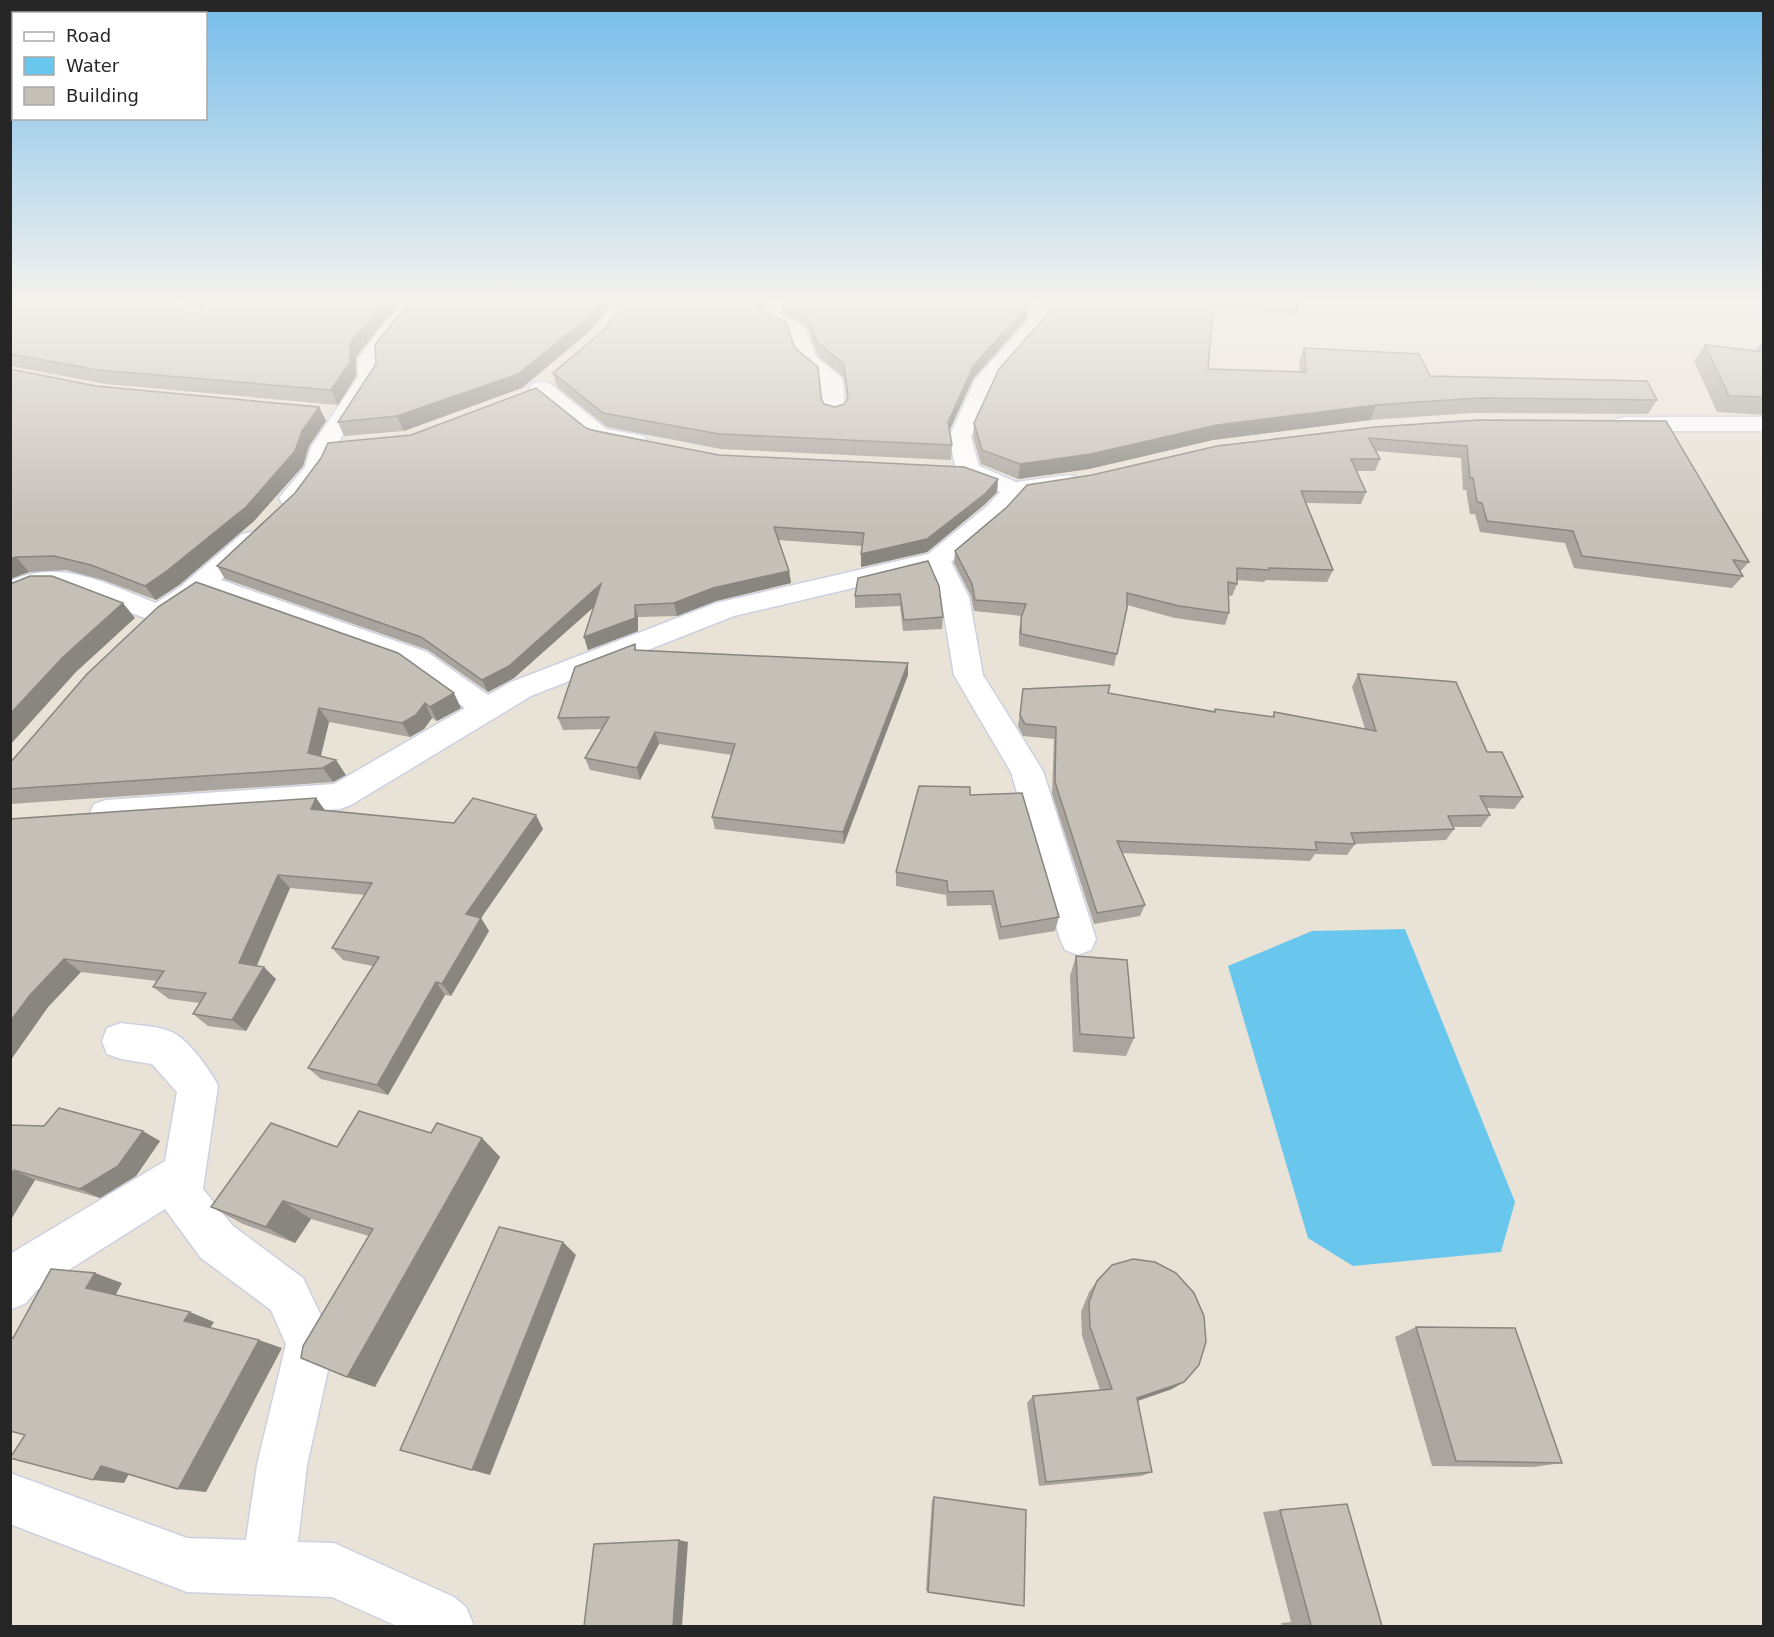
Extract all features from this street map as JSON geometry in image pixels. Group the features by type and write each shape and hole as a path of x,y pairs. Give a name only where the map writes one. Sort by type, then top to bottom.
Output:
{"street":[{"path":"10,593 44,578 61,578 74,581 151,622 202,583 265,528 316,470 333,446 335,413 369,376"},
{"path":"829,376 831,378 835,412"},
{"path":"968,470 960,437 989,376"},
{"path":"539,387 599,434 655,445"},
{"path":"1597,424 1764,424"},
{"path":"945,468 968,470 1016,489 1089,478"},
{"path":"81,814 340,796 521,689 726,609 937,560 995,512 1016,489"},
{"path":"937,560 956,597 969,675 1027,771 1078,939"},
{"path":"202,583 417,659 487,709"},
{"path":"121,1041 163,1048 198,1086 181,1195 217,1242 286,1294 310,1343 282,1466 268,1568"},
{"path":"10,1287 21,1275 79,1236 185,1173"},
{"path":"10,1498 187,1565 334,1570 435,1616 447,1626"}],"water":[{"path":"1405,929 1515,1202 1501,1252 1353,1266 1308,1238 1228,966 1312,931"}],"building":[{"path":"10,376 47,376 96,386 319,407 302,431 295,451 246,507 145,586 91,565 54,556 10,559"},
{"path":"172,376 340,376 331,390"},
{"path":"368,376 511,376 397,416 338,422"},
{"path":"557,376 819,376 821,398 824,404 835,407 844,404 848,397 846,376 969,376 948,422 952,445 719,434 603,413"},
{"path":"996,376 1447,376 1647,381 1657,400 1479,398 1376,405 1217,425 1091,454 1020,464 982,450 974,423"},
{"path":"1720,376 1764,376 1764,397 1729,396"},
{"path":"536,388 586,428 595,431 719,455 964,467 998,479 986,493 927,539 861,554 864,533 774,527 789,571 713,588 674,603 635,605 635,618 584,637 601,584 509,666 482,680 421,637 217,566 295,493 321,458 328,443 411,435"},
{"path":"1478,420 1666,421 1749,562 1733,560 1743,576 1582,556 1573,531 1487,521 1482,503 1477,502 1473,478 1470,478 1467,446 1369,438 1380,459 1351,459 1366,492 1301,491 1333,570 1237,568 1237,584 1228,582 1229,613 1179,606 1127,593 1127,608 1117,654 1021,634 1021,618 1026,604 975,600 972,584 955,551 1007,507 1027,485 1092,475 1217,446 1375,427"},
{"path":"928,561 939,586 943,617 904,620 900,594 855,596 858,578"},
{"path":"30,576 52,576 123,603 63,657 10,714 10,584"},
{"path":"196,582 398,653 454,693 430,707 425,703 416,715 402,723 319,708 308,753 336,760 323,768 10,789 10,763 87,674 158,607"},
{"path":"635,644 635,650 908,663 843,832 712,817 735,744 655,732 637,768 585,758 609,717 558,718 575,667"},
{"path":"1358,674 1456,682 1487,752 1502,752 1523,797 1480,796 1490,815 1448,816 1454,829 1351,833 1355,844 1315,842 1317,850 1117,841 1145,905 1097,913 1055,782 1056,727 1025,724 1020,715 1023,689 1110,685 1108,693 1215,712 1215,709 1274,717 1274,712 1376,731"},
{"path":"919,786 970,787 970,795 1022,793 1059,917 1001,927 993,891 948,892 947,881 896,872"},
{"path":"316,798 311,809 454,823 473,798 536,815 466,914 481,918 442,984 436,982 377,1085 308,1068 379,957 332,948 372,883 278,875 239,963 264,967 232,1020 193,1014 206,993 153,987 164,971 64,959 30,995 10,1022 10,819"},
{"path":"1076,956 1127,960 1134,1038 1080,1034"},
{"path":"59,1108 143,1131 118,1166 80,1189 14,1170 10,1176 10,1125 44,1126"},
{"path":"359,1111 431,1133 437,1123 482,1138 347,1377 301,1358 303,1346 373,1229 283,1201 266,1227 211,1207 271,1123 337,1147"},
{"path":"499,1227 563,1242 472,1470 400,1450"},
{"path":"1133,1259 1155,1262 1176,1273 1194,1293 1204,1316 1206,1342 1199,1365 1184,1382 1137,1398 1152,1472 1046,1482 1033,1396 1112,1389 1090,1327 1089,1302 1097,1281 1112,1265"},
{"path":"51,1269 95,1273 86,1288 190,1312 184,1321 259,1340 178,1489 101,1466 93,1480 10,1458 25,1435 10,1431 10,1337 13,1338"},
{"path":"1416,1327 1515,1328 1562,1463 1456,1461"},
{"path":"934,1497 1026,1510 1024,1606 928,1592"},
{"path":"1347,1504 1382,1626 1301,1626 1311,1625 1280,1510"},
{"path":"679,1540 673,1626 584,1626 594,1544"}]}
